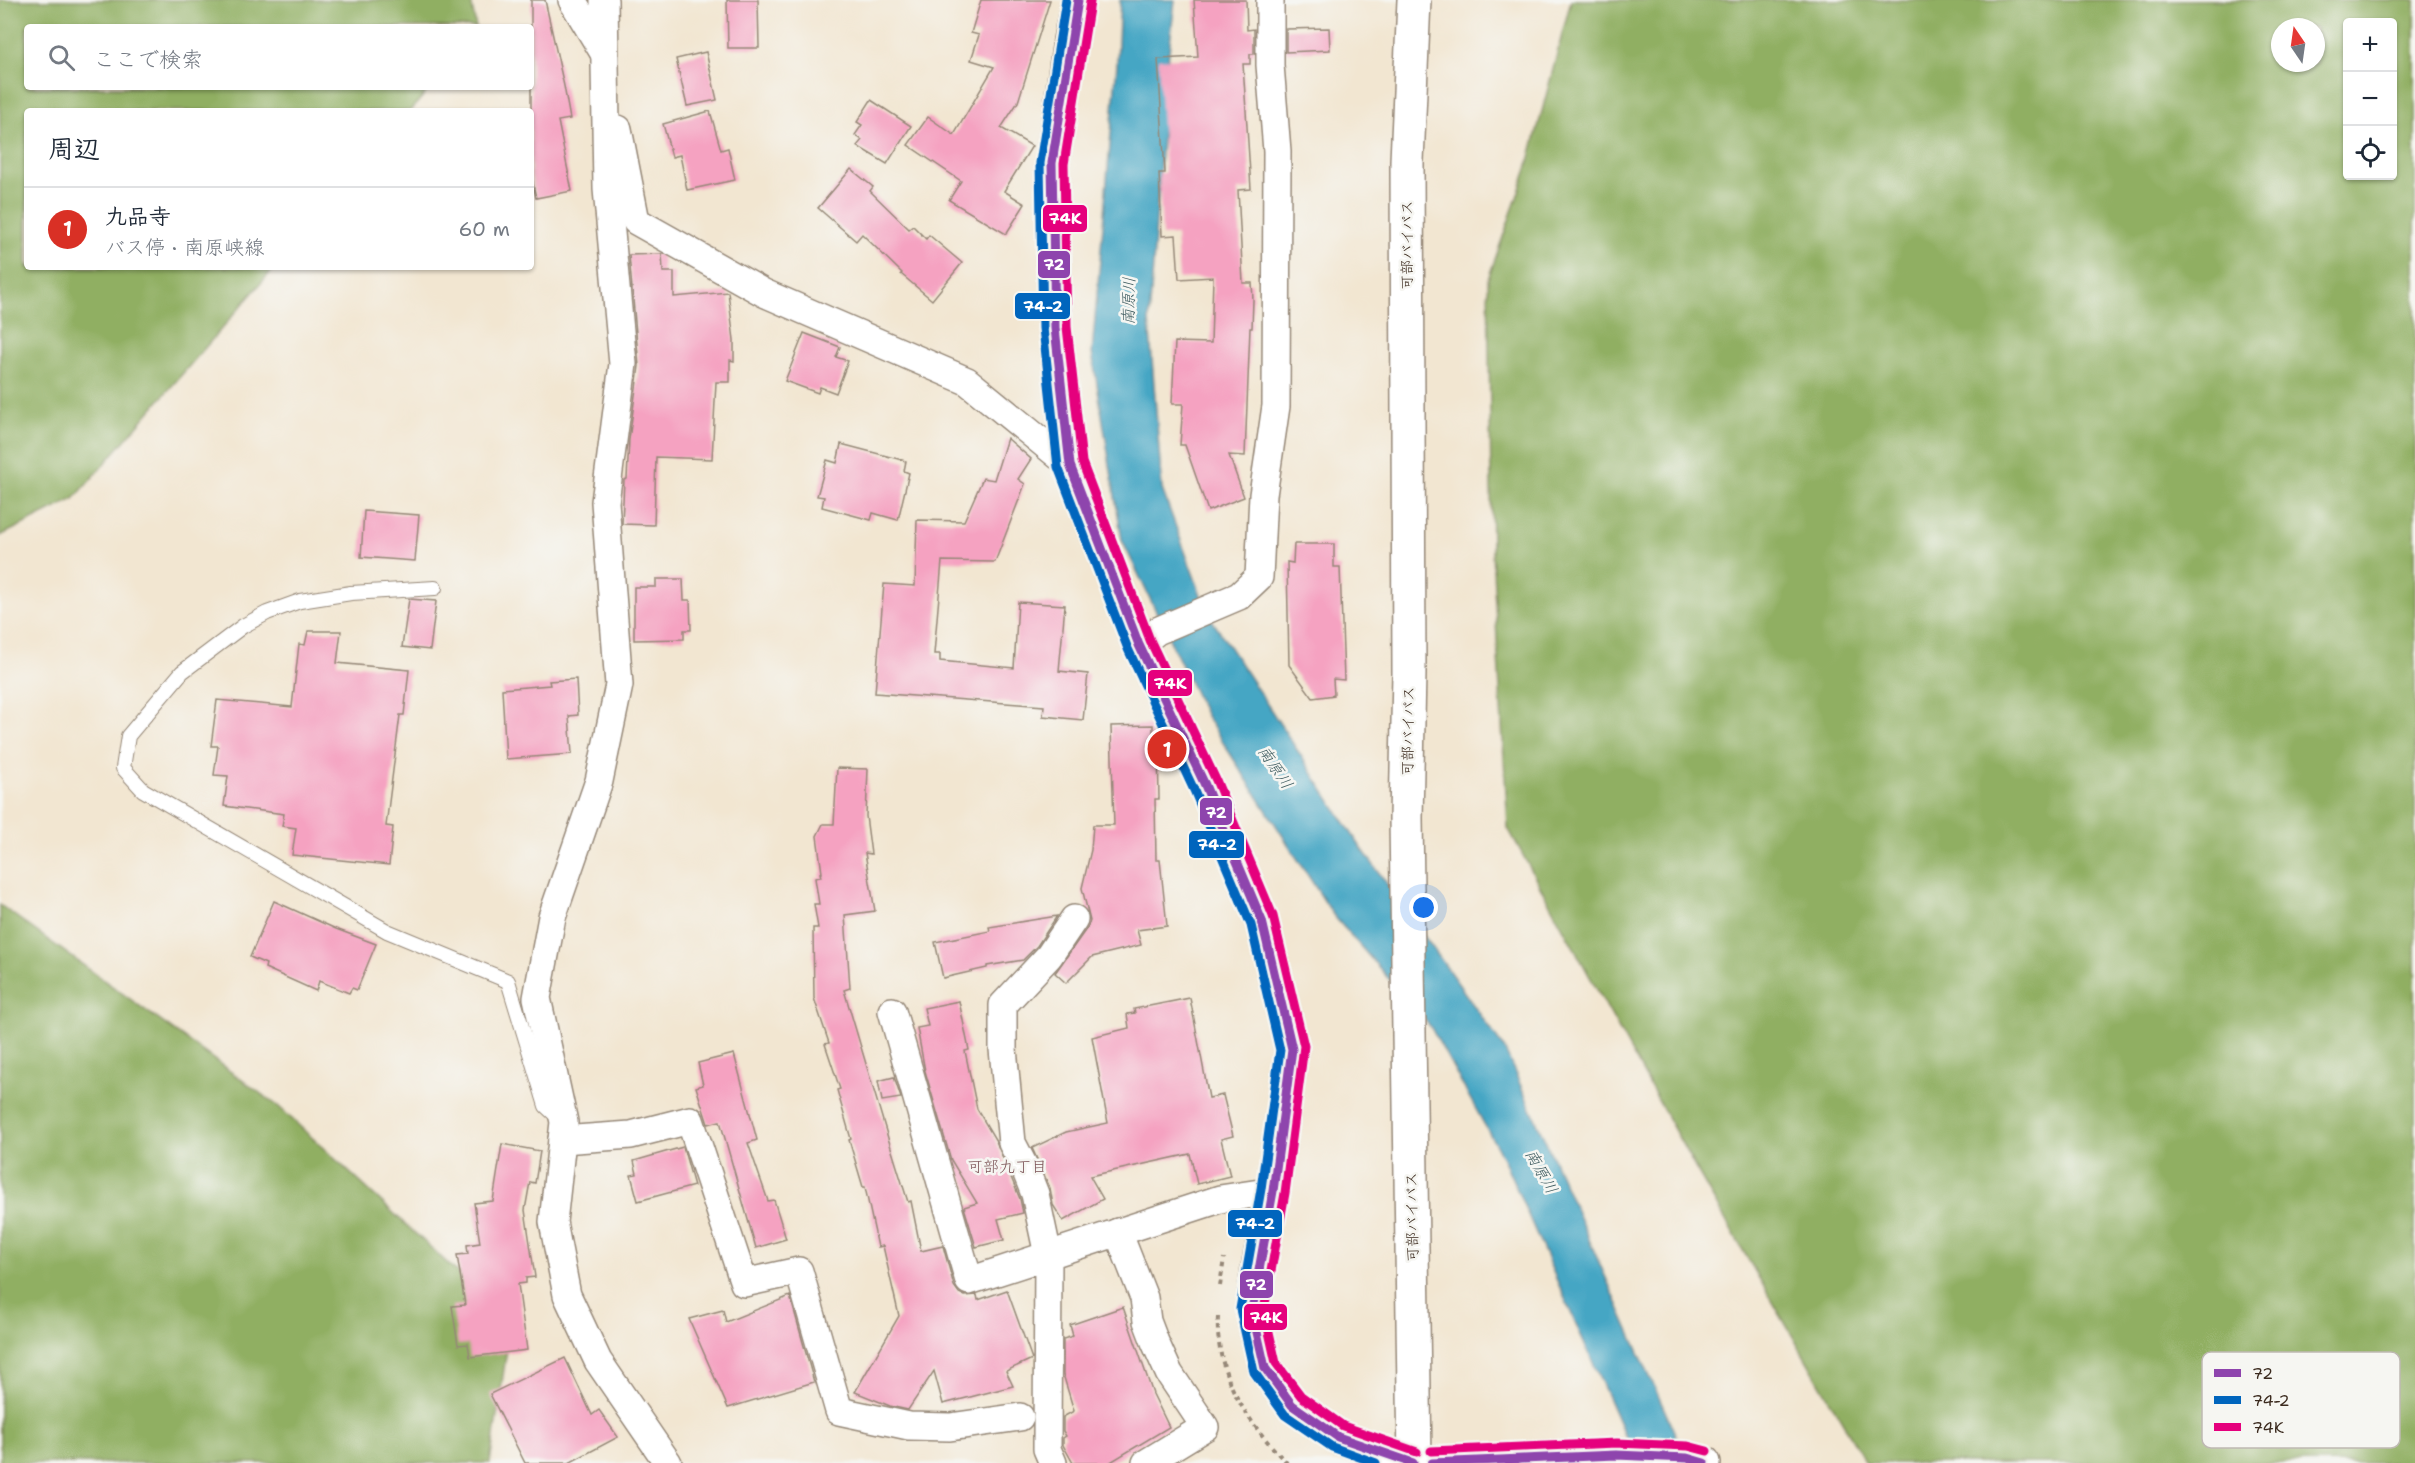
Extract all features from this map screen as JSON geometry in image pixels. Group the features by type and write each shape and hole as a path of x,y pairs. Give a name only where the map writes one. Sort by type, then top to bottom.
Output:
{"main road":[{"path":"1078,0 1052,163 1055,328 1070,465 1148,638 1205,785 1262,921 1292,1049 1273,1191 1252,1310 1265,1368 1292,1406 1338,1437 1414,1463"},
{"name":"可部バイパス","path":"1414,0 1407,161 1409,673 1406,818 1414,1463"},
{"path":"1432,1463 1616,1455 1687,1458 1704,1463"}],"street":[{"path":"572,0 604,54"},
{"path":"603,0 607,189 623,364 605,502 619,685 599,781 552,917 537,998 563,1131 553,1222 567,1295 598,1361 668,1463"},
{"path":"1148,638 1239,596 1259,577 1263,495 1276,406 1277,151 1270,65 1269,0"},
{"path":"606,119 619,129 636,221 764,293 967,381 1070,465"},
{"path":"1053,1463 1047,1449 1048,1255 1035,1194 1012,1143 1003,1049 1003,1005 1049,956 1074,919"},
{"path":"892,1011 969,1281 1221,1199 1273,1191"},
{"path":"563,1131 631,1135 690,1120 744,1283 799,1270 839,1411 909,1426 950,1427 1020,1418"},
{"path":"1118,1232 1144,1298 1147,1321 1155,1342 1169,1373 1205,1427 1146,1463"}],"lane":[{"path":"435,588 351,593 300,602 267,613 243,626 182,672 128,736 123,768 143,790 387,931 508,981 546,1106 563,1131"}],"green space":[{"path":"0,0 471,0 475,24 24,24 24,90 428,90 413,108 24,108 24,270 272,270 74,499 0,536"},
{"path":"1571,0 2415,0 2415,1463 1866,1463 1697,1171 1508,828 1492,552 1488,279 1527,169"},
{"path":"0,905 278,1106 511,1322 490,1463 0,1463"}],"water":[{"name":"南原川","path":"1120,0 1175,0 1167,69 1149,320 1162,489 1208,614 1360,846 1504,1048 1688,1463 1637,1463 1504,1160 1430,1026 1334,916 1206,716 1122,540 1092,353 1117,64"}],"building":[{"path":"531,0 545,0 570,119 558,121 572,191 536,198 534,108 531,108 531,90 534,90 534,24 531,24"},
{"path":"727,0 758,0 759,48 728,48"},
{"path":"981,0 1050,0 1018,102 1001,128 1032,146 1004,191 1025,204 1006,234 949,200 961,181 908,145 928,117 954,135 994,67 971,60 979,35 971,33"},
{"path":"1194,0 1246,0 1247,30 1254,29 1254,54 1250,54 1250,64 1243,64 1251,189 1238,190 1243,283 1252,283 1253,300 1245,456 1229,455 1244,497 1208,511 1185,445 1180,445 1183,404 1172,404 1175,342 1211,343 1213,277 1179,279 1176,235 1162,236 1159,173 1165,173 1158,59 1198,57"},
{"path":"1329,28 1330,50 1286,52 1286,29"},
{"path":"706,52 717,100 687,106 676,59"},
{"path":"871,100 911,126 887,164 857,146 862,140 855,135 862,125 857,122"},
{"path":"710,111 721,150 728,148 735,180 687,190 680,155 672,157 663,124"},
{"path":"851,169 873,187 870,191 909,229 913,226 926,239 929,235 962,263 932,300 901,274 862,234 856,241 818,208"},
{"path":"662,254 663,272 674,272 674,297 728,292 734,340 734,361 730,360 730,382 716,382 712,459 656,457 654,525 622,524 624,480 627,479 629,440 639,366 629,255"},
{"path":"804,333 840,347 836,357 848,361 836,393 820,387 818,393 785,381"},
{"path":"1007,438 1031,459 1018,479 1025,484 995,562 942,561 934,654 940,654 940,661 1014,668 1018,602 1065,605 1059,671 1088,674 1083,720 1043,716 1044,706 875,693 884,584 915,586 917,520 964,521 983,478 994,480"},
{"path":"841,444 906,461 904,471 909,473 898,520 873,513 871,520 822,507 824,497 817,496 827,460 837,463"},
{"path":"364,511 419,515 415,561 361,557"},
{"path":"1294,544 1334,544 1334,567 1340,567 1344,680 1333,679 1334,695 1313,698 1289,665 1287,562 1293,563"},
{"path":"656,579 683,579 684,600 690,600 691,630 684,630 684,639 634,640 634,587 656,587"},
{"path":"409,599 436,601 430,650 402,647"},
{"path":"308,631 341,631 337,663 409,670 404,715 400,715 386,826 393,827 389,865 292,855 296,828 282,826 284,814 224,806 228,776 214,775 218,746 211,746 217,700 292,707 299,644 305,645"},
{"path":"576,679 578,715 569,716 572,754 506,759 502,689 550,685 549,681"},
{"path":"1153,725 1153,745 1158,745 1159,799 1155,799 1156,860 1160,860 1167,926 1137,930 1141,945 1092,957 1066,983 1055,973 1090,921 1082,888 1091,850 1093,825 1114,825 1111,726"},
{"path":"837,768 868,769 866,816 871,854 865,853 875,911 845,915 850,988 844,990 908,1202 911,1201 921,1251 943,1246 954,1286 959,1293 965,1296 977,1295 978,1300 1007,1290 1032,1359 1006,1371 1013,1386 943,1404 934,1371 908,1410 890,1406 855,1392 899,1316 883,1246 878,1247 865,1187 863,1187 849,1140 851,1139 837,1090 840,1089 825,1044 829,1043 814,998 813,928 818,928 814,904 819,904 815,878 821,877 820,873 822,873 817,836 823,824 834,824"},
{"path":"274,901 376,944 357,990 352,988 349,993 319,981 316,991 265,968 266,964 250,957"},
{"path":"1057,916 1037,946 1023,960 987,966 987,968 943,978 935,942 990,931 989,927"},
{"path":"1190,998 1209,1098 1223,1095 1233,1136 1221,1139 1230,1176 1197,1184 1190,1154 1090,1176 1103,1199 1063,1221 1053,1205 1050,1188 1032,1148 1066,1132 1108,1123 1092,1037 1129,1028 1127,1014 1135,1013 1134,1009"},
{"path":"959,1001 969,1050 965,1051 977,1109 996,1141 1020,1199 1023,1213 998,1219 1004,1240 976,1247 964,1207 977,1203 951,1160 925,1071 917,1028 928,1026 924,1008"},
{"path":"734,1054 757,1140 748,1143 768,1201 774,1200 786,1239 756,1248 720,1121 708,1124 696,1087 703,1085 698,1063"},
{"path":"894,1077 901,1098 882,1101 878,1081"},
{"path":"502,1144 540,1151 535,1183 530,1182 525,1210 535,1277 526,1278 526,1283 518,1284 527,1350 470,1357 468,1344 458,1345 452,1306 465,1305 457,1255 468,1254 467,1245 480,1243 474,1203 493,1201"},
{"path":"683,1147 694,1186 638,1201 631,1175 637,1174 634,1161"},
{"path":"790,1296 814,1382 728,1408 689,1319 723,1310 726,1322"},
{"path":"1123,1307 1153,1394 1169,1427 1109,1463 1073,1463 1063,1445 1063,1438 1066,1436 1063,1431 1063,1417 1074,1411 1063,1374 1063,1339 1073,1336 1070,1325"},
{"path":"565,1358 592,1415 599,1410 618,1437 569,1463 525,1463 490,1394"}],"transit line":[{"name":"74-2","path":"1066,0 1040,163 1043,328 1058,467 1128,649 1194,790 1251,925 1280,1050 1261,1189 1240,1309 1254,1372 1285,1415 1332,1447 1376,1463"},
{"name":"72","path":"1078,0 1052,163 1055,328 1070,465 1139,645 1205,785 1262,921 1292,1049 1273,1191 1252,1310 1265,1368 1292,1405 1338,1437 1413,1463"},
{"name":"74K","path":"1090,2 1064,164 1067,327 1082,462 1150,640 1216,780 1273,916 1304,1046 1285,1193 1264,1310 1276,1363 1301,1396 1343,1426 1417,1452"},
{"name":"74K","path":"1431,1451 1617,1443 1688,1446 1707,1451"},
{"name":"72","path":"1432,1463 1616,1455 1687,1458 1704,1463"}],"place":[{"name":"九品寺","path":"1167,749"}],"district":[{"name":"可部九丁目","path":"1007,1166"}]}
